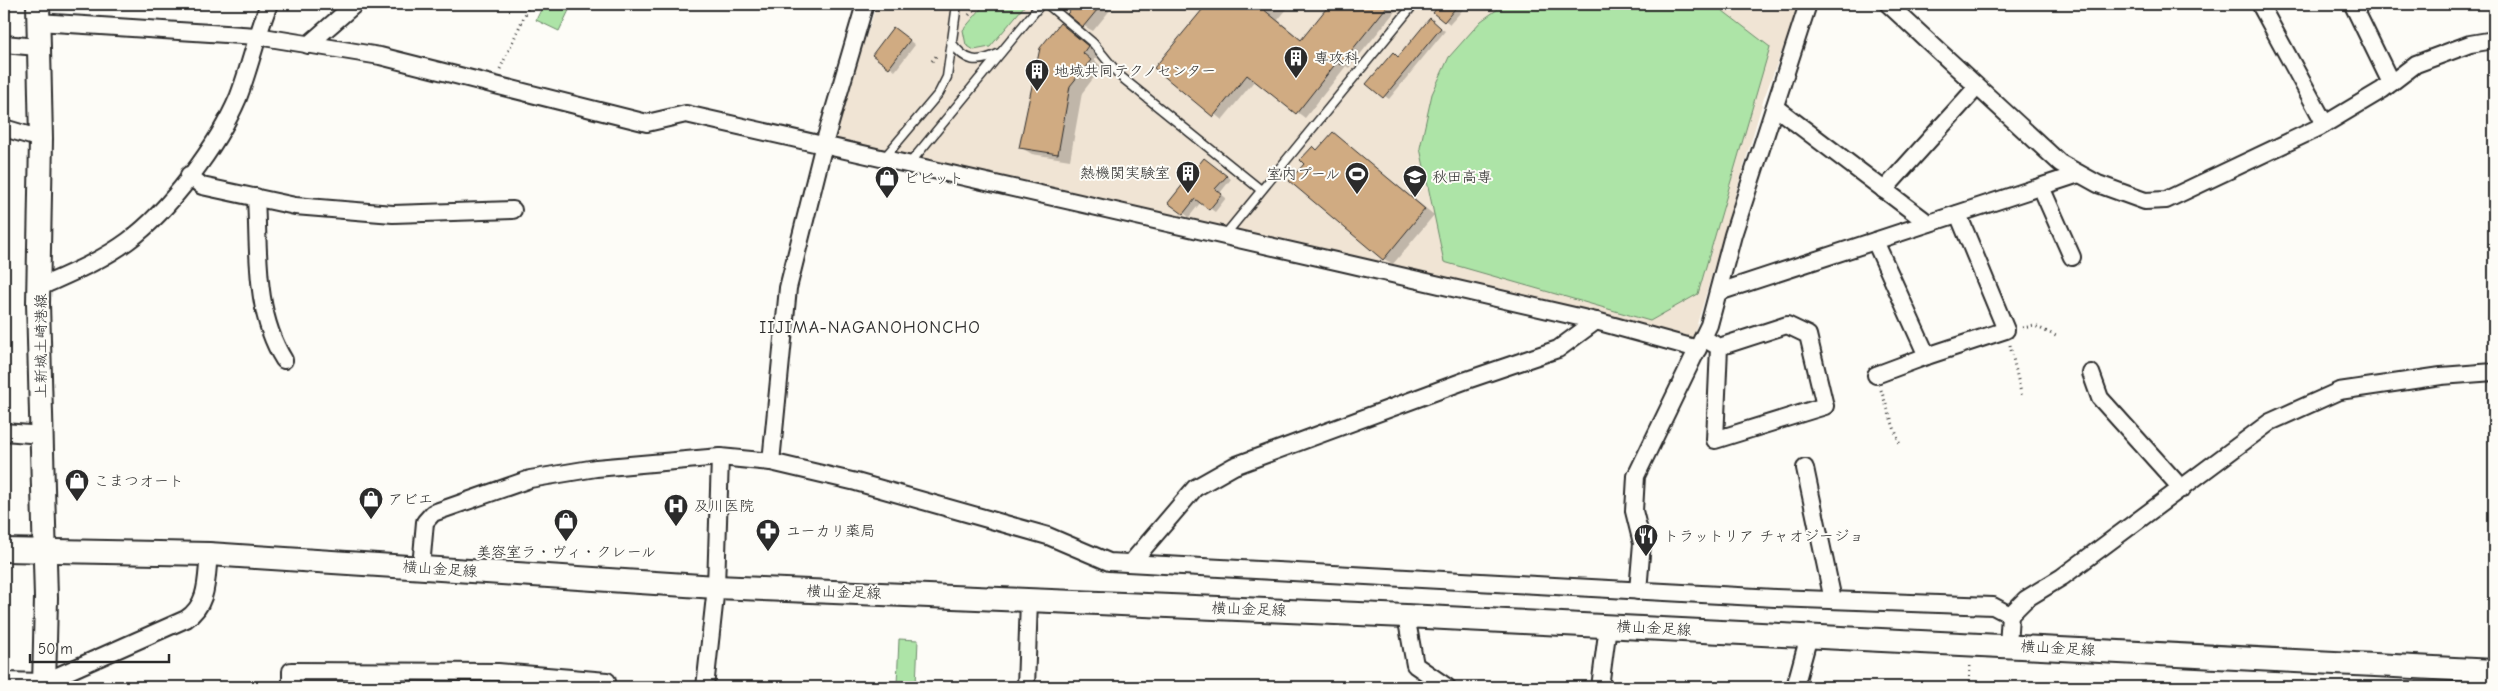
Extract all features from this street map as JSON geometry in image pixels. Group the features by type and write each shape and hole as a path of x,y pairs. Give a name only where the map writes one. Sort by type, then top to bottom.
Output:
{"street":[{"path":"40,287 90,265 128,241 162,211 219,136 238,97 269,4"},
{"path":"308,45 355,4"},
{"path":"771,462 788,288 824,144 865,4"},
{"path":"1638,591 1642,543 1634,511 1636,476 1662,418 1701,343 1719,292 1733,235 1808,4"},
{"path":"1888,4 2060,164 2098,184 2145,201 2166,200 2325,124 2391,83 2416,64 2470,44 2494,40"},
{"path":"2352,5 2391,83"},
{"path":"2262,8 2325,124"},
{"path":"38,13 257,36 380,56 647,123 686,114 910,163 1596,321 1719,347 1787,325 1808,335 1825,406 1715,440 1719,347"},
{"name":"上新城土崎港線","path":"38,13 41,139 40,287 38,303 46,598 44,684"},
{"path":"4,44 38,47"},
{"path":"1884,190 1977,87"},
{"path":"1775,108 1928,223"},
{"path":"4,128 41,139"},
{"path":"1719,292 2079,174"},
{"path":"189,175 202,186 295,206 392,214 513,210"},
{"path":"2041,187 2072,257"},
{"path":"256,197 261,305 277,349 284,360"},
{"path":"1876,375 2006,330 1958,214"},
{"path":"1875,241 1927,356"},
{"path":"1131,564 1194,488 1234,466 1464,381 1558,349 1596,321"},
{"path":"2008,646 2010,615 2026,599 2062,577 2270,422 2340,391 2441,376 2494,372"},
{"path":"2091,373 2100,398 2182,489"},
{"path":"4,432 42,435"},
{"path":"705,687 716,587 720,457"},
{"path":"420,568 425,522 433,513 530,479 596,468 720,457 771,462 856,482 1048,536 1108,562 1638,591 1993,606 2010,615"},
{"path":"1805,468 1833,600"},
{"name":"横山金足線","path":"4,550 209,554 716,587 1406,616 2494,671"},
{"path":"4,681 44,684 195,613 204,600 209,554"},
{"path":"1026,687 1029,600"},
{"path":"1406,616 1415,665 1447,687"},
{"path":"1600,687 1608,626"},
{"path":"1795,687 1809,636"},
{"path":"291,687 291,671 497,680 607,681 606,687"}],"lane":[{"path":"885,158 939,93 947,77 958,4"},
{"path":"910,163 1041,4"},
{"path":"1047,4 1093,43 1120,76 1262,190"},
{"path":"1225,235 1414,4"},
{"path":"951,42 960,54 970,60 985,60 1002,52"}],"path":[{"path":"493,85 530,4"},
{"path":"2022,397 2006,330 2035,326 2056,336"},
{"path":"1876,375 1900,445"}],"shaded area":[{"name":"秋田高専","path":"877,4 1800,4 1764,98 1693,338 1361,257 831,140"}],"green space":[{"path":"544,4 572,4 559,31 536,20"},
{"path":"985,4 1026,4 990,47 974,50 966,45 963,30"},
{"path":"1505,4 1714,4 1770,47 1698,294 1650,321 1444,262 1420,148 1432,94 1449,57 1481,21"},
{"path":"899,639 918,640 916,685 897,684"}],"building":[{"path":"1076,4 1102,4 1083,27 1067,14"},
{"path":"1207,4 1257,4 1301,40 1330,4 1389,4 1340,65 1337,62 1296,114 1247,75 1213,117 1154,68"},
{"path":"1440,4 1459,4 1444,22 1433,13"},
{"path":"1430,18 1441,28 1383,98 1366,84 1393,52 1398,57"},
{"name":"地域共同テクノセンター","path":"1060,23 1088,46 1083,53 1091,60 1070,86 1058,154 1019,148 1040,48"},
{"path":"893,27 910,40 889,68 872,55"},
{"name":"室内プール","path":"1333,132 1425,209 1383,260 1289,181 1304,164 1300,160 1313,146 1317,150"},
{"name":"熱機関実験室","path":"1204,158 1227,176 1215,189 1222,194 1209,210 1195,199 1183,214 1168,203"}],"place":[{"name":"専攻科","path":"1296,79"},
{"name":"地域共同テクノセンター","path":"1037,92"},
{"name":"熱機関実験室","path":"1188,194"},
{"name":"室内プール","path":"1357,195"},
{"name":"秋田高専","path":"1415,198"},
{"name":"ビビット","path":"887,199"},
{"name":"こまつオート","path":"77,502"},
{"name":"アビエ","path":"371,520"},
{"name":"及川医院","path":"676,527"},
{"name":"美容室ラ・ヴィ・クレール","path":"566,542"},
{"name":"ユーカリ薬局","path":"768,552"},
{"name":"トラットリア チャオジージョ","path":"1646,557"}],"district":[{"name":"IIJIMA-NAGANOHONCHO","path":"870,327"}]}
